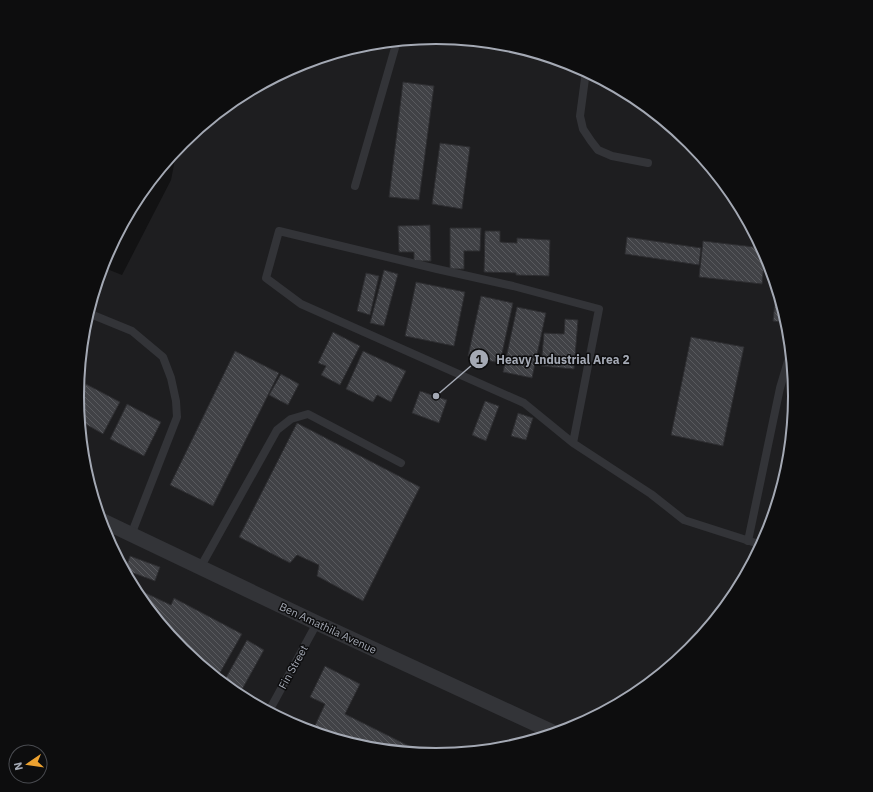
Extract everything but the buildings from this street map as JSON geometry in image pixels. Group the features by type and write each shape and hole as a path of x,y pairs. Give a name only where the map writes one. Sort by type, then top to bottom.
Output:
{"street":[{"name":"Ben Amathila Avenue","path":"108,524 317,623 548,730"}],"lane":[{"path":"355,186 395,47"},
{"path":"585,77 580,116 583,129 591,141 598,150 612,156 648,163"},
{"path":"573,443 599,309 513,286 279,231 266,278 301,304 524,403 573,443 650,494 684,520 756,543"},
{"path":"94,315 132,331 162,357 171,378 176,401 177,417 131,535"},
{"path":"748,541 780,388 787,365"},
{"path":"200,568 277,430 291,419 308,414 401,463"},
{"name":"Fin Street","path":"271,707 317,623"}],"shaded area":[{"path":"436,44 460,45 482,47 528,56 592,80 632,103 669,131 716,182 729,200 752,240 762,261 777,305 782,327 788,373 788,419 782,465 777,487 762,531 752,552 729,592 716,610 669,661 632,689 612,701 592,712 550,729 528,736 482,745 436,748 413,747 391,745 345,736 302,721 260,701 241,689 204,661 157,610 144,592 121,552 111,531 96,487 91,465 85,419 85,373 91,327 103,283 108,269 122,275 171,180 175,161 204,131 241,103 281,80 323,63 345,56 391,47"}],"place":[{"name":"Heavy Industrial Area 2","path":"436,396"}]}
